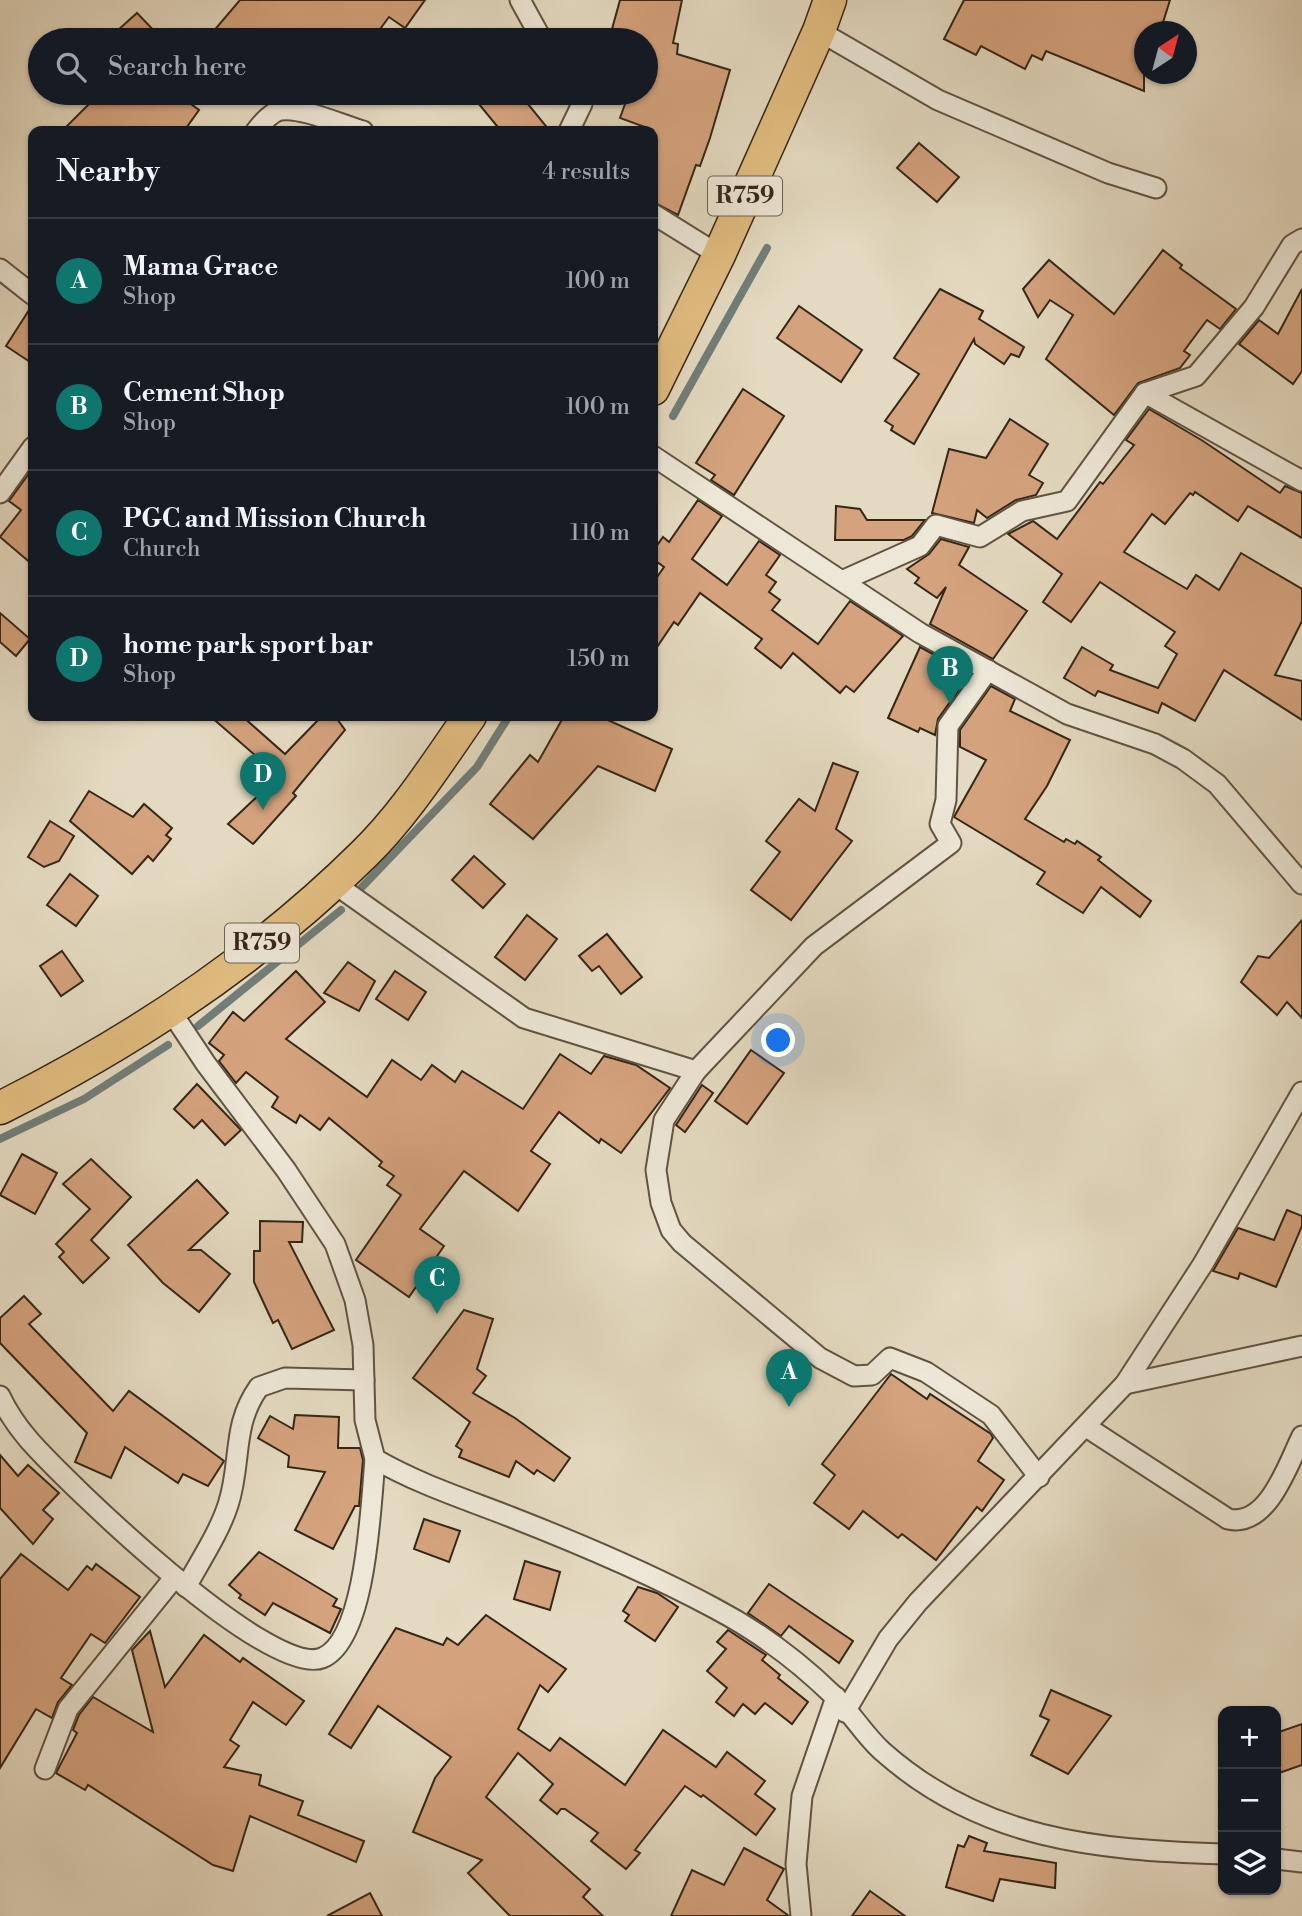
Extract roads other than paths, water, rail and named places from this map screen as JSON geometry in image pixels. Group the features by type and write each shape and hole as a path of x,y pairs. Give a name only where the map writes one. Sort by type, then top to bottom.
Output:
{"main road":[{"name":"R759","path":"658,379 719,255 819,31 830,0"},
{"name":"R759","path":"0,1108 57,1079 170,1010 271,937 365,853 421,785 466,721"}],"street":[{"path":"520,0 535,28"},
{"path":"819,31 938,100 1108,173 1156,188"},
{"path":"571,126 582,105"},
{"path":"260,126 270,115 280,110 295,111 346,126"},
{"path":"658,217 719,255"},
{"path":"844,580 920,545 936,525 979,537 1022,511 1067,501 1145,393 1196,376 1254,307 1292,245 1302,240"},
{"path":"0,269 28,291"},
{"path":"1145,393 1302,481"},
{"path":"0,493 28,454"},
{"path":"658,459 844,580 920,633 1067,714 1155,744 1183,759 1217,784 1302,884"},
{"path":"988,670 948,726 946,800 940,824 951,843 814,946 696,1071 664,1121 656,1170 661,1203 671,1230 698,1256 820,1358 853,1376 872,1375 890,1358 926,1372 991,1415 1039,1477"},
{"path":"332,882 524,1018 696,1071"},
{"path":"0,1395 27,1438 62,1476 180,1582 288,1654 321,1658 334,1649 359,1604 375,1458 365,1420 363,1345 355,1300 335,1244 286,1170 170,1010"},
{"path":"801,1916 796,1864 802,1796 840,1704 888,1639 969,1546 1088,1428 1125,1384 1203,1264 1302,1091"},
{"path":"1125,1384 1302,1346"},
{"path":"45,1769 68,1709 180,1582 227,1507 235,1476 235,1450 241,1420 259,1387 285,1378 364,1380"},
{"path":"1088,1428 1228,1519 1237,1521 1247,1518 1271,1497 1302,1436"},
{"path":"375,1458 403,1476 583,1545 674,1586 744,1624 840,1704 881,1750 920,1781 968,1810 1024,1831 1082,1844 1149,1852 1218,1854"},
{"path":"1281,1860 1302,1862"}],"waterway":[{"path":"673,416 767,248"},
{"path":"361,888 477,767 506,721"},
{"path":"198,1026 341,910"},
{"path":"0,1139 84,1099 168,1045"}],"place":[{"name":"Cement Shop","path":"950,704"},
{"name":"home park sport bar","path":"263,810"},
{"name":"PGC and Mission Church","path":"437,1314"},
{"name":"Mama Grace","path":"789,1407"}]}
